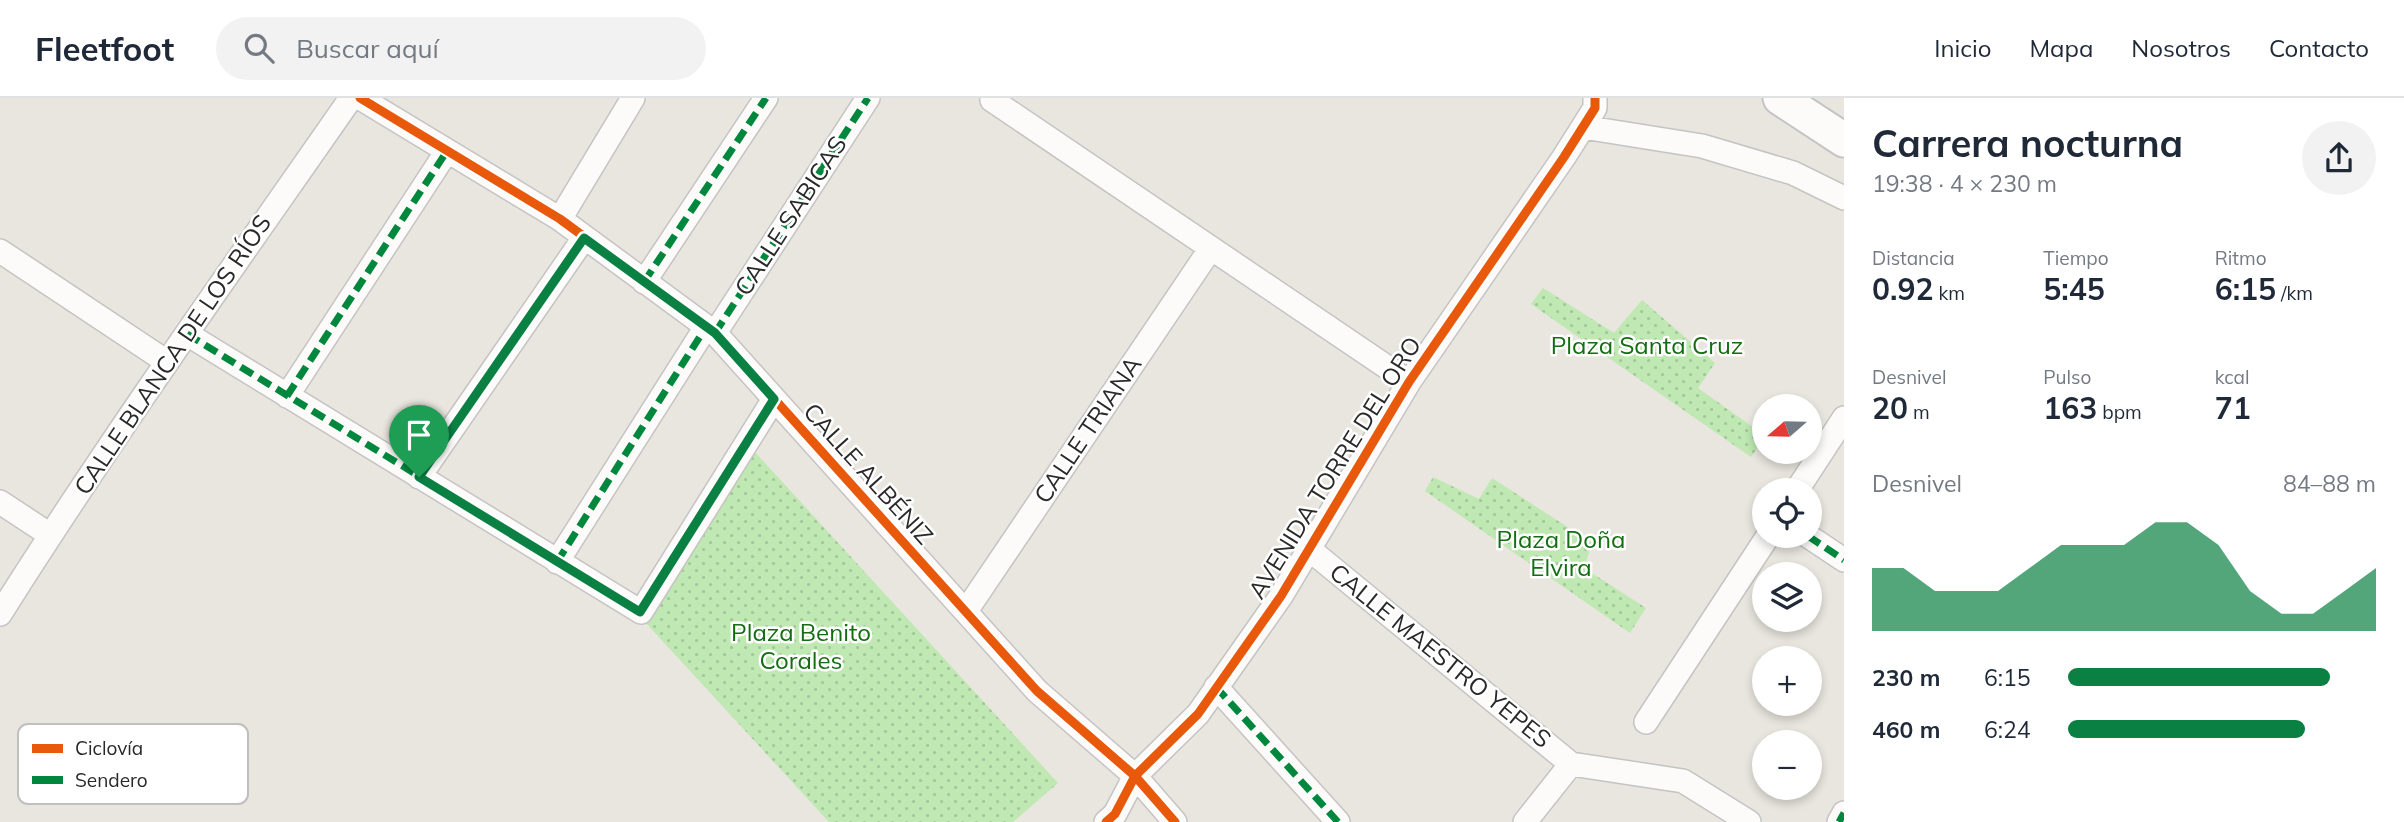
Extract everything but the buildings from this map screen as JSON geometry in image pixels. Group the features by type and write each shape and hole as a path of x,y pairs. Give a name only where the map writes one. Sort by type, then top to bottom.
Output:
{"street":[{"name":"CALLE BLANCA DE LOS RÍOS","path":"0,614 167,362 351,98"},
{"name":"CALLE ALBÉNIZ","path":"360,98 560,219 710,330 1037,691 1135,776 1175,822"},
{"path":"560,219 633,98"},
{"path":"644,282 766,98"},
{"name":"CALLE SABICAS","path":"557,562 868,98"},
{"path":"1780,98 1844,140"},
{"path":"992,100 1409,382"},
{"path":"1597,108 1702,146 1793,173 1844,198"},
{"name":"AVENIDA TORRE DEL ORO","path":"1106,822 1115,814 1135,776 1198,714 1281,596 1409,382 1597,108"},
{"path":"287,396 447,151"},
{"path":"419,477 584,238"},
{"name":"CALLE TRIANA","path":"966,611 1211,248"},
{"path":"0,251 167,362"},
{"path":"187,334 640,612 774,399"},
{"path":"1805,478 1844,418"},
{"path":"0,502 50,535"},
{"path":"1822,545 1844,560"},
{"path":"1646,722 1760,548"},
{"name":"CALLE MAESTRO YEPES","path":"1308,549 1571,764 1683,781 1749,822"},
{"path":"1216,687 1338,822"},
{"name":"CALLE MAESTRO YEPES","path":"1525,822 1571,764"},
{"path":"1839,822 1844,813"}],"green space":[{"name":"Plaza Santa Cruz","path":"1543,288 1614,333 1642,300 1715,363 1698,388 1752,426 1752,456 1751,457 1531,304"},
{"name":"Plaza Benito Corales","path":"753,450 1058,783 1013,822 829,822 645,622"},
{"name":"Plaza Doña Elvira","path":"1433,477 1479,499 1492,478 1592,543 1584,568 1646,608 1630,633 1425,491"}],"marked path":[{"path":"644,282 766,98"},
{"path":"715,333 868,98"},
{"path":"287,396 447,151"},
{"path":"419,477 584,238"},
{"path":"557,562 706,327"},
{"path":"187,334 641,612 774,399"},
{"path":"1822,545 1844,560"},
{"path":"1216,687 1338,822"},
{"path":"1839,822 1844,813"}],"cycle path":[{"path":"360,98 560,219 715,333 1037,691 1135,776 1175,822"},
{"path":"1106,822 1115,814 1135,776 1198,714 1281,596 1409,382 1564,157 1595,108 1595,98"}],"route":[{"path":"584,238 715,333 774,399 640,612 419,477 584,238"}]}
